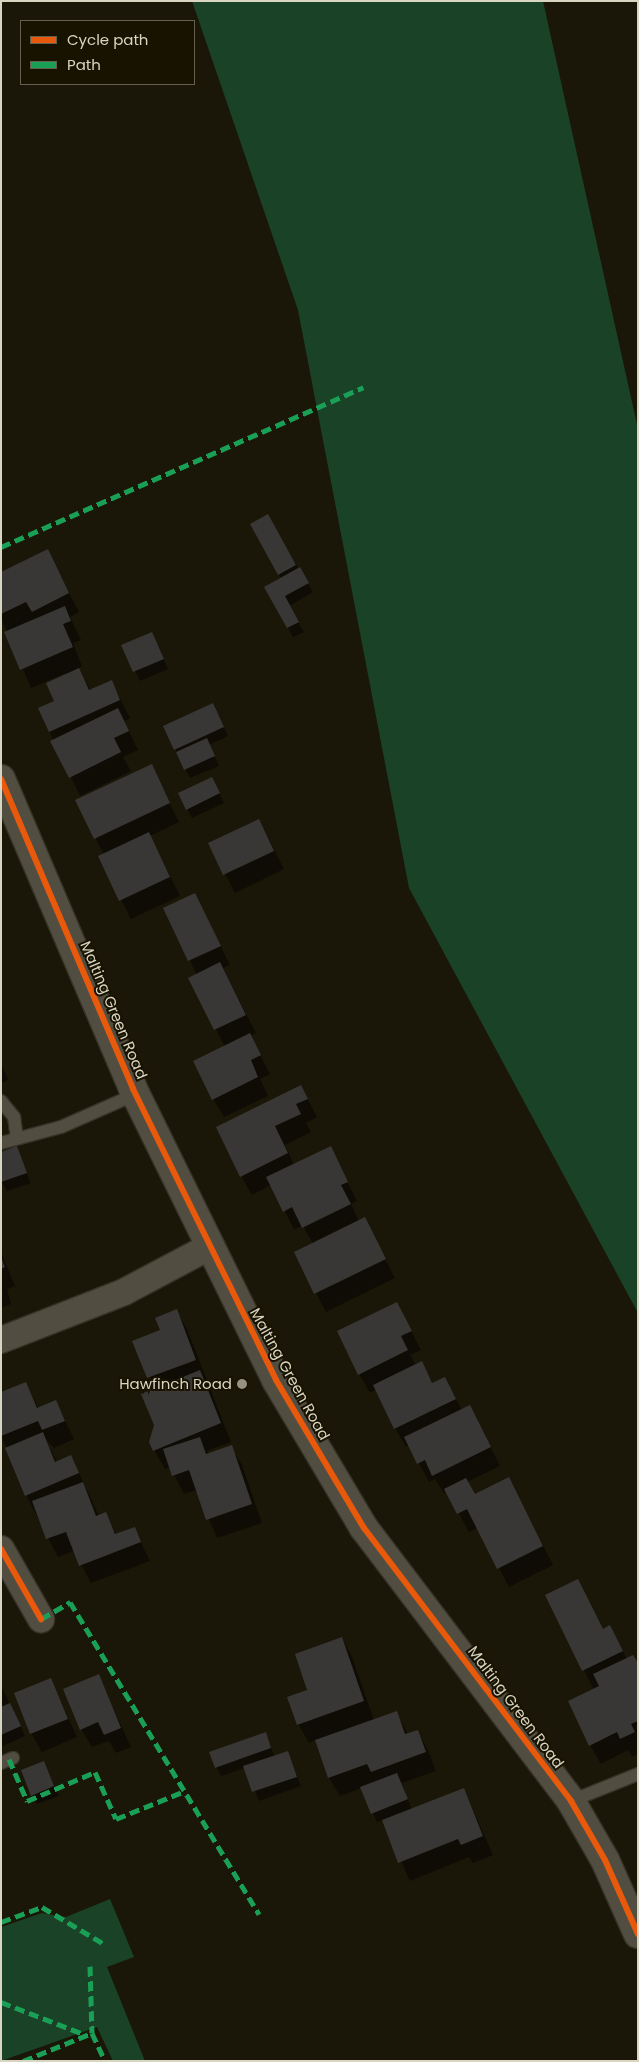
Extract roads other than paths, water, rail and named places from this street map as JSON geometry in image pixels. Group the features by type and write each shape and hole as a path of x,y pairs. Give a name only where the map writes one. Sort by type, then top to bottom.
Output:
{"street":[{"name":"Malting Green Road","path":"1,779 136,1094 209,1247 276,1380 364,1528 570,1801 605,1860 638,1934"},
{"path":"1,1340 124,1292 209,1247"},
{"path":"1,1549 41,1620"}],"lane":[{"path":"1,1143 61,1127 136,1094"},
{"path":"1,1101 14,1117 17,1138"},
{"path":"1,1763 13,1758"},
{"path":"570,1801 638,1774"}],"place":[{"name":"Hawfinch Road","path":"242,1384"}]}
